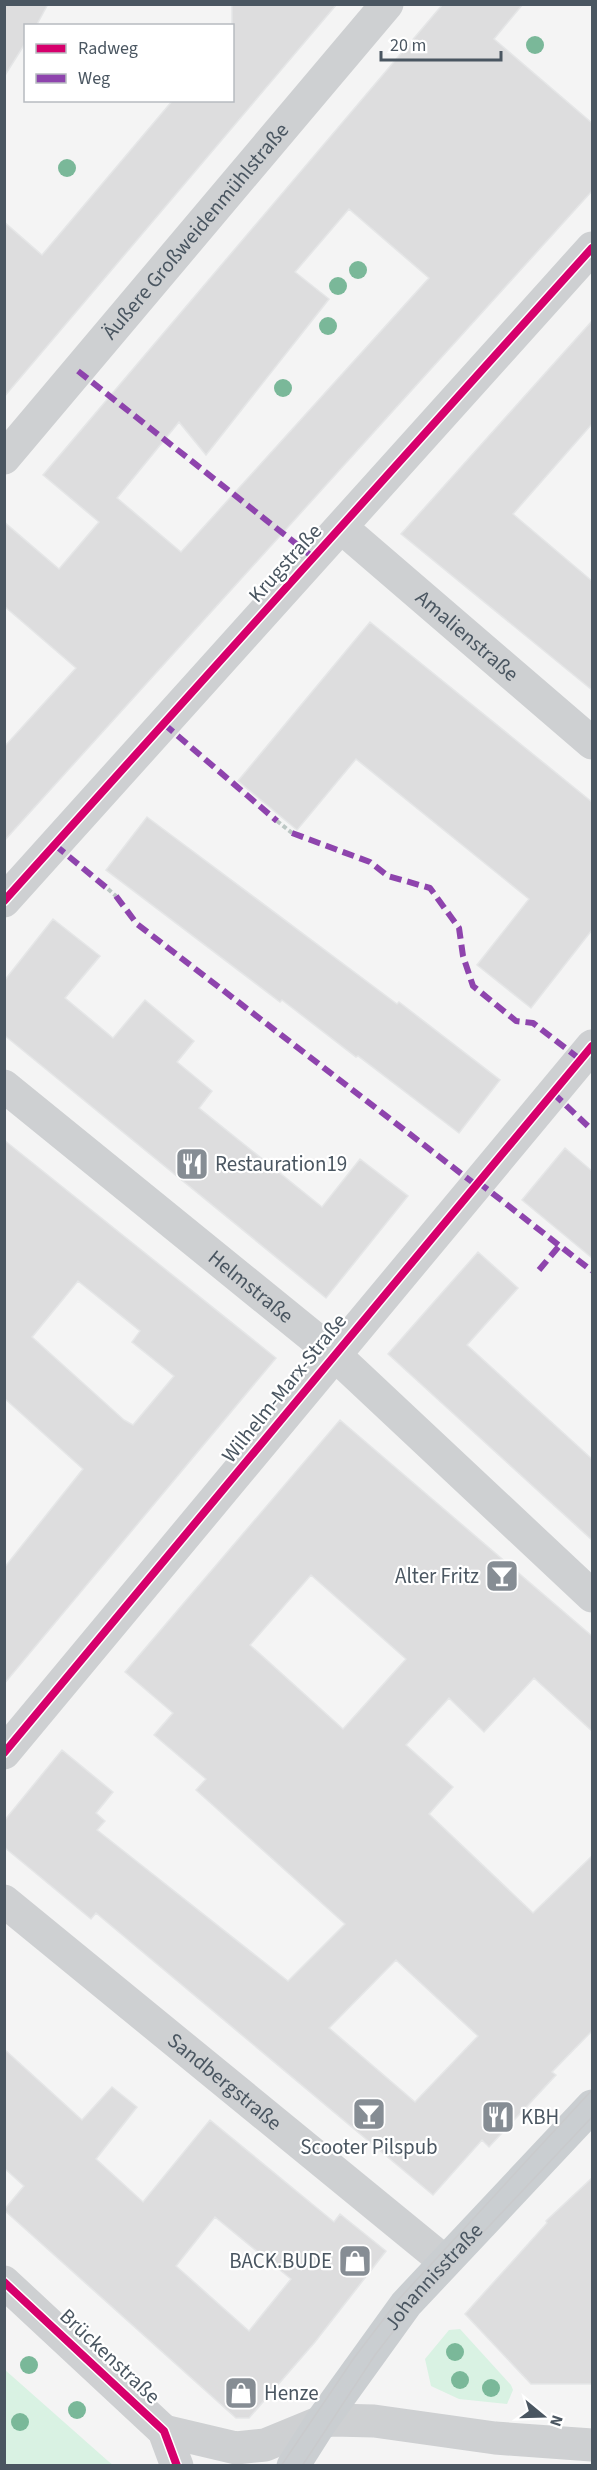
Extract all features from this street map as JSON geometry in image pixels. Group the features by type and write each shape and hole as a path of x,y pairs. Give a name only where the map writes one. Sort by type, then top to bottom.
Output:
{"main road":[{"name":"Johannisstraße","path":"293,2466 389,2324 444,2261 592,2106"}],"street":[{"name":"Äußere Großweidenmühlstraße","path":"4,458 387,4"},
{"name":"Krugstraße","path":"4,901 592,248"},
{"name":"Amalienstraße","path":"342,528 592,743"},
{"name":"Wilhelm-Marx-Straße","path":"4,1753 592,1046"},
{"name":"Helmstraße","path":"4,1086 334,1354 592,1596"},
{"name":"Sandbergstraße","path":"4,1901 444,2261"},
{"name":"Brückenstraße","path":"4,2282 164,2431 177,2466"},
{"path":"321,2422 374,2421 495,2438 592,2445"},
{"name":"Brückenstraße","path":"164,2431 236,2448 265,2445 321,2422"}],"path":[{"path":"277,821 292,833"},
{"path":"108,889 116,896"}],"green space":[{"path":"460,2329 511,2385 513,2390 507,2404 459,2399 431,2386 425,2359 449,2330"},
{"path":"4,2369 108,2461 113,2465 5,2465"}],"building":[{"path":"4,4 48,4 37,24 24,24 24,45 4,77"},
{"path":"232,4 337,4 4,397 4,222 42,255 171,102 234,102 234,24 232,24"},
{"path":"443,4 523,4 494,39 592,123 592,191 4,841 4,747 76,668 4,606 4,522 59,569 99,522 43,475","holes":["349,209 429,278 181,552 117,498 179,422 206,455 329,299 295,272"]},
{"path":"592,321 592,424 513,514 592,581 592,690 401,534"},
{"path":"370,622 592,802 592,930 531,1008 477,965 529,899 356,759 297,830 238,781"},
{"path":"147,817 397,1004 399,1002 500,1080 459,1133 282,1000 280,1002 106,870"},
{"path":"53,919 100,956 65,998 113,1038 145,1000 194,1041 177,1062 212,1091 199,1108 322,1207 360,1159 408,1196 326,1298 4,1035 4,981"},
{"path":"4,1140 276,1358 4,1684 4,1568 83,1469 4,1398","holes":["78,1281 140,1331 132,1342 174,1376 133,1425 124,1420 32,1337"]},
{"path":"565,1148 592,1171 592,1258 522,1200"},
{"path":"478,1252 518,1288 467,1345 592,1459 592,1540 388,1354"},
{"path":"340,1420 592,1636 592,1731 534,1678 484,1732 449,1698 406,1745 453,1787 429,1814 533,1913 592,1856 592,2031 552,2072 556,2075 489,2147 482,2140 433,2195 96,1913 91,1919 4,1847 4,1821 62,1750 113,1792 96,1813 105,1821 97,1830 288,1981 345,1924 196,1790 206,1779 154,1735 173,1713 125,1672","holes":["311,1575 406,1659 343,1729 250,1645","396,1960 478,2036 415,2102 329,2028"]},
{"path":"4,2049 82,2120 112,2087 137,2107 96,2159 143,2202 210,2120 334,2222 340,2214 386,2251 315,2342 249,2418 236,2418 4,2210 24,2186 4,2168","holes":["215,2217 291,2279 249,2331 176,2266"]},
{"path":"592,2178 592,2384 531,2384 465,2314 547,2223 546,2221"}],"tram line":[{"path":"281,2466 354,2358 399,2299 592,2090"},
{"path":"302,2466 375,2355 409,2311 592,2117"}],"marked path":[{"path":"78,371 314,558"},
{"path":"164,724 277,821"},
{"path":"292,833 370,862 388,876 430,888 459,928 463,956 473,986 516,1021 533,1023 581,1060"},
{"path":"55,845 108,889"},
{"path":"116,896 137,924 476,1185"},
{"path":"553,1093 592,1130"},
{"path":"478,1182 592,1271"},
{"path":"539,1270 560,1245"}],"cycle path":[{"path":"4,901 592,248"},
{"path":"4,1753 592,1046"},
{"path":"4,2282 164,2431 177,2466"}],"place":[{"name":"Restauration19","path":"192,1164"},
{"name":"Alter Fritz","path":"502,1576"},
{"name":"Scooter Pilspub","path":"369,2114"},
{"name":"KBH","path":"498,2117"},
{"name":"BACK.BUDE","path":"355,2261"},
{"name":"Henze","path":"241,2393"}]}
